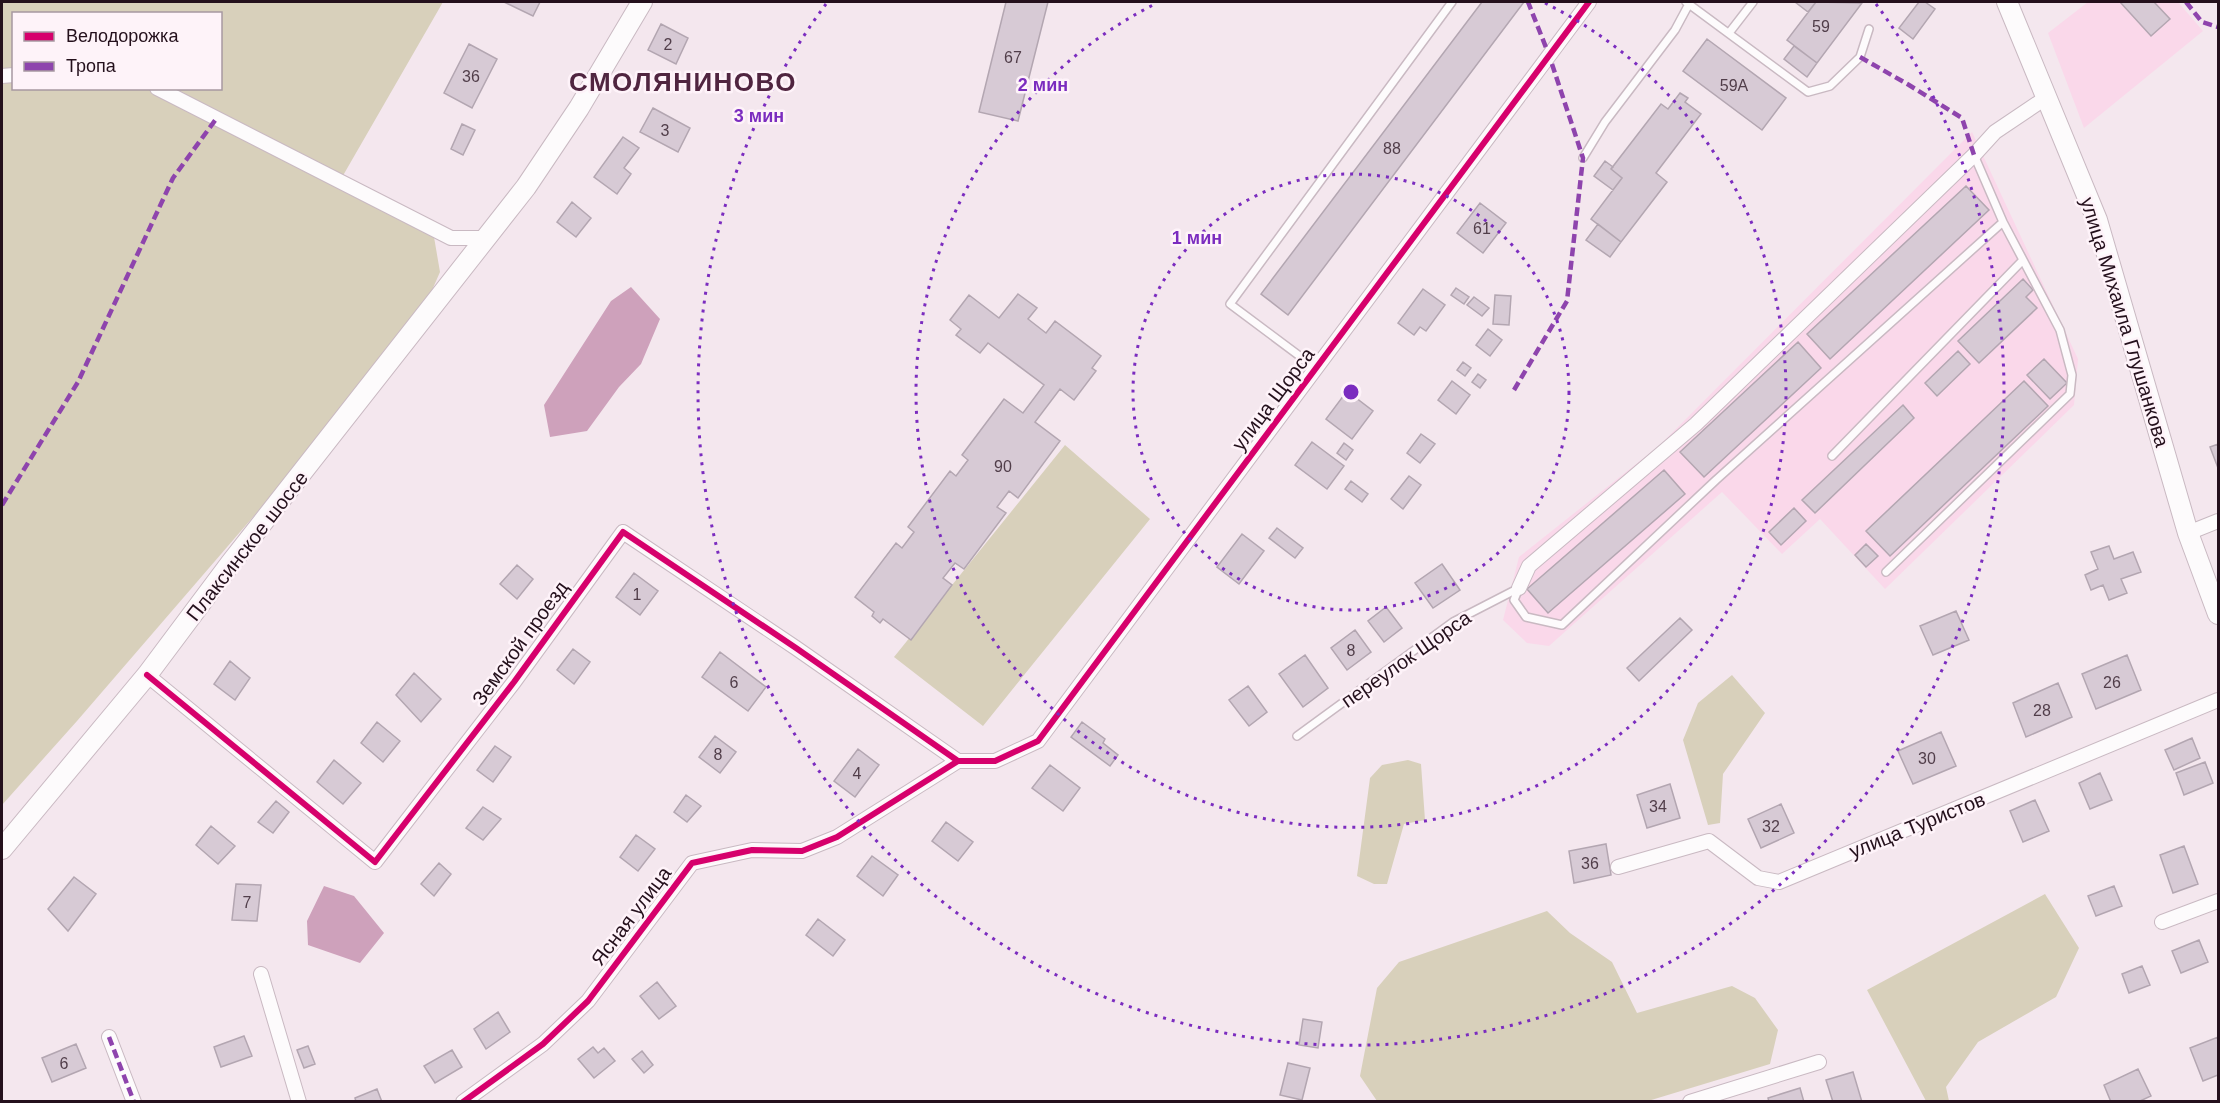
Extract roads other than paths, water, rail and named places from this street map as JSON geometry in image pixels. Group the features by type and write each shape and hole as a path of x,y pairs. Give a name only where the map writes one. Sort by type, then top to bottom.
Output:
{"main road":[{"name":"Плаксинское шоссе","path":"2,849 147,675 230,564 526,187 579,108 642,2"},
{"name":"улица Михаила Глушанкова","path":"2007,2 2097,220 2188,533 2218,614"}],"street":[{"name":"улица Щорса","path":"954,764 995,761 1038,741 1317,369 1586,2"},
{"path":"161,90 451,238 486,238"},
{"path":"1519,588 1529,566 1696,424 1995,132 2047,97"},
{"path":"2188,533 2218,521"},
{"name":"Земской проезд","path":"147,675 375,862 514,682 622,532 796,648 954,764"},
{"name":"улица Туристов","path":"1618,867 1709,841 1758,878 1779,882 2218,700"},
{"name":"Ясная улица","path":"463,1101 543,1044 588,1000 692,863 752,850 801,852 837,837 954,764"},
{"path":"2163,922 2218,901"},
{"path":"261,974 299,1101"},
{"path":"109,1037 135,1101"},
{"path":"1690,1101 1819,1062"}],"lane":[{"path":"1317,369 1230,304 1452,2"},
{"path":"1729,33 1753,2"},
{"path":"1583,158 1605,122 1675,30 1687,3 1808,92 1830,86 1860,57 1869,29"},
{"path":"1886,572 2070,394 2072,375 2060,330 2003,222 1974,155"},
{"path":"1519,588 1514,600 1526,616 1562,625 1716,480 2003,222"},
{"path":"1832,456 2023,260"},
{"name":"переулок Щорса","path":"1297,736 1452,622 1519,588"}],"district":[{"name":"СМОЛЯНИНОВО","path":"683,82"}]}
